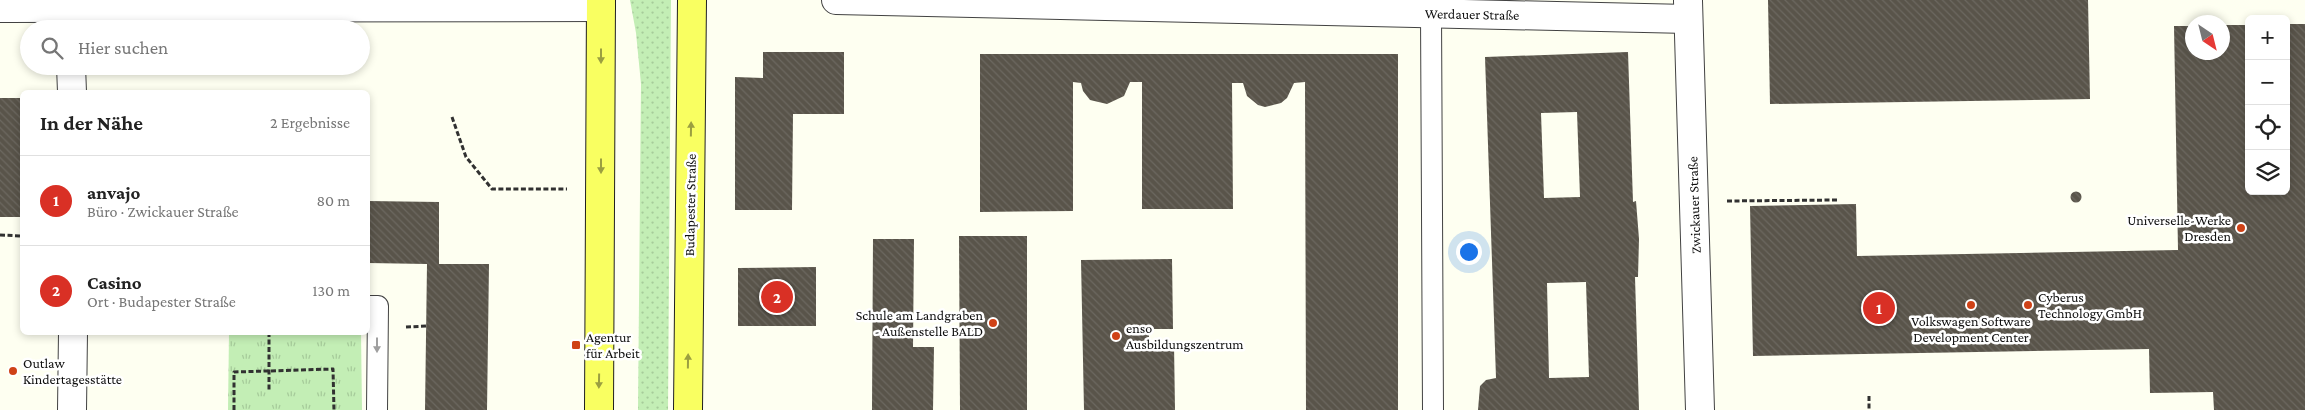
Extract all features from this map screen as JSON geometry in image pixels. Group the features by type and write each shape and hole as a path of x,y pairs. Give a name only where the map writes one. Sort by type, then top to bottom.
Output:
{"main road":[{"name":"Budapester Straße","path":"688,410 692,0"},
{"path":"599,410 601,4"}],"street":[{"name":"Werdauer Straße","path":"836,0 1431,13 1688,10"},
{"path":"0,8 69,18 248,4 265,9 601,4"},
{"name":"Zwickauer Straße","path":"1688,10 1700,410"},
{"path":"71,75 72,90"},
{"path":"72,410 73,335"}],"lane":[{"path":"1431,13 1433,410"},
{"path":"370,306 378,306 377,410"}],"path":[{"path":"452,117 466,157 492,189 568,189"},
{"path":"1765,201 1804,202 1838,200"},
{"path":"0,235 20,236"},
{"path":"404,327 426,326"},
{"path":"269,335 269,390"},
{"path":"234,410 234,372 333,369 334,410"},
{"path":"1869,396 1869,410"}],"green space":[{"path":"630,0 671,0 668,410 638,410 641,84 636,33"},
{"path":"229,335 361,335 362,410 228,410"}],"building":[{"path":"1768,0 2088,0 2090,99 1770,104"},
{"name":"Universelle-Werke Dresden","path":"2290,24 2305,24 2305,410 2214,410 2213,392 2150,393 2149,349 1753,356 1750,206 1856,204 1857,256 2178,250 2174,26 2185,26 2185,60 2230,60 2230,25 2245,25 2245,195 2290,195"},
{"path":"763,52 844,52 844,114 793,114 792,210 735,210 735,77 763,78"},
{"path":"1628,52 1633,202 1636,201 1639,239 1638,277 1635,277 1639,410 1478,410 1480,386 1486,380 1496,378 1485,57","holes":["1577,112 1580,197 1544,198 1541,113","1586,282 1589,377 1549,378 1547,283"]},
{"path":"980,54 1398,54 1398,410 1306,410 1305,82 1294,83 1287,98 1281,103 1265,107 1258,105 1247,96 1243,83 1232,83 1233,209 1142,209 1142,82 1130,82 1124,96 1107,104 1090,100 1083,91 1081,83 1073,82 1073,211 980,212"},
{"path":"0,98 20,98 20,217 0,217"},
{"path":"2076,191 2082,197 2076,203 2070,197"},
{"path":"370,201 439,202 439,264 489,264 487,410 425,410 427,264 370,263"},
{"name":"Schule am Landgraben - Außenstelle BALD","path":"959,236 1027,236 1027,410 960,410"},
{"name":"Schule am Landgraben - Außenstelle BALD","path":"873,239 914,239 913,347 934,347 933,410 872,410"},
{"name":"enso Ausbildungszentrum","path":"1172,259 1173,329 1149,329 1149,344 1174,344 1175,410 1084,410 1081,260"},
{"path":"816,267 816,326 738,326 738,268"}],"place":[{"name":"Universelle-Werke Dresden","path":"2241,228"},
{"name":"Casino","path":"777,297"},
{"name":"Volkswagen Software Development Center","path":"1971,305"},
{"name":"Cyberus Technology GmbH","path":"2028,305"},
{"name":"anvajo","path":"1879,308"},
{"name":"Schule am Landgraben - Außenstelle BALD","path":"993,323"},
{"name":"enso Ausbildungszentrum","path":"1116,336"},
{"name":"Agentur für Arbeit","path":"576,345"},
{"name":"Outlaw Kindertagesstätte","path":"13,371"}]}
